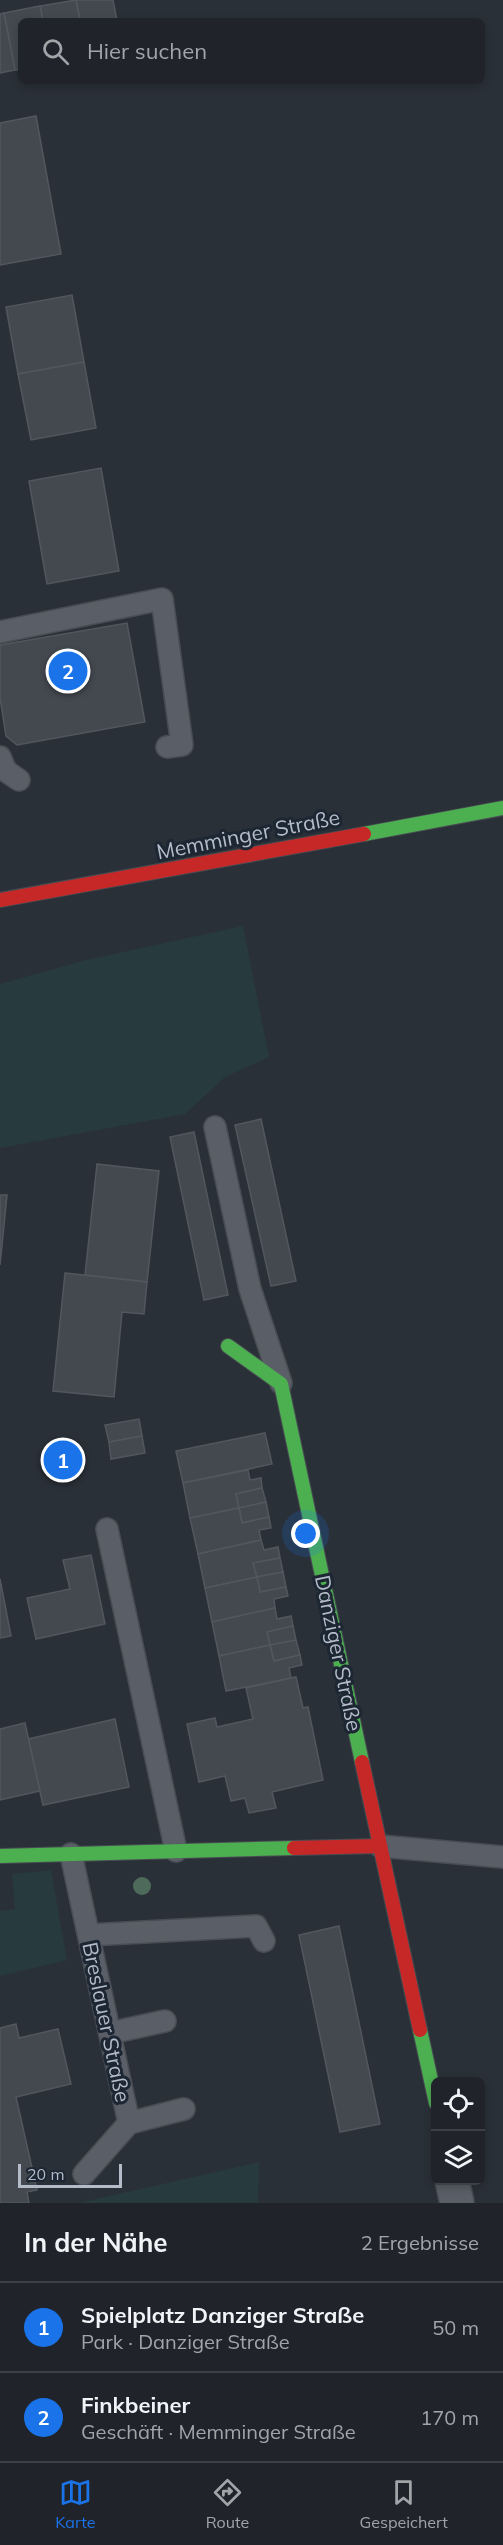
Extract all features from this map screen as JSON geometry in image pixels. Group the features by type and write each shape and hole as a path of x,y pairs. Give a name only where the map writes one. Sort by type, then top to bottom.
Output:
{"street":[{"name":"Memminger Straße","path":"0,900 196,866 503,808"},
{"path":"228,1346 281,1384"},
{"name":"Danziger Straße","path":"281,1384 431,2084"},
{"path":"0,1856 380,1846"},
{"path":"453,2185 457,2203"}],"lane":[{"path":"0,633 162,599 182,745 167,747"},
{"path":"0,757 6,771 19,780"},
{"path":"215,1127 250,1289 281,1384"},
{"path":"106,1529 176,1851"},
{"path":"380,1846 503,1857"},
{"name":"Breslauer Straße","path":"71,1854 129,2123 84,2174"},
{"path":"89,1935 256,1926 264,1941"},
{"path":"110,2032 165,2021"},
{"path":"129,2123 184,2109"}],"green space":[{"path":"243,926 269,1057 225,1077 185,1114 0,1148 0,984 86,960"},
{"path":"51,1870 67,1960 0,1976 0,1911 15,1909 12,1874"},
{"path":"259,2162 258,2203 79,2203"}],"building":[{"path":"76,0 113,0 116,18 79,18"},
{"path":"76,0 79,18 42,18 40,6"},
{"path":"40,6 42,18 18,18 18,70 15,70 4,13"},
{"path":"4,13 15,70 0,73 0,14"},
{"path":"36,116 61,254 0,265 0,123"},
{"path":"72,295 84,362 18,374 6,307"},
{"path":"84,362 96,428 31,440 18,374"},
{"path":"101,468 119,571 47,584 29,481"},
{"path":"127,623 145,722 17,745 6,736 0,697 0,645"},
{"path":"261,1119 296,1281 271,1286 235,1125"},
{"path":"194,1132 228,1295 204,1300 170,1137"},
{"path":"97,1164 159,1171 147,1282 85,1275"},
{"path":"0,1195 7,1195 0,1265"},
{"path":"65,1273 147,1282 144,1314 122,1312 114,1397 53,1391"},
{"path":"139,1419 142,1436 109,1442 105,1425"},
{"path":"265,1433 272,1464 183,1483 176,1451"},
{"path":"142,1436 145,1453 111,1459 109,1442"},
{"path":"248,1470 250,1480 261,1478 262,1488 236,1494 239,1508 190,1518 183,1483"},
{"path":"262,1488 266,1502 239,1508 236,1494"},
{"path":"266,1502 269,1517 242,1523 239,1508"},
{"path":"239,1508 242,1523 269,1517 271,1528 259,1530 261,1540 198,1554 190,1518"},
{"path":"261,1540 264,1550 278,1547 280,1558 253,1563 257,1577 205,1588 198,1554"},
{"path":"91,1555 105,1624 36,1639 27,1598 70,1589 63,1560"},
{"path":"280,1558 283,1572 257,1577 253,1563"},
{"path":"283,1572 286,1587 260,1592 257,1577"},
{"path":"257,1577 260,1592 286,1587 288,1596 274,1599 275,1608 212,1622 205,1588"},
{"path":"0,1579 11,1636 0,1638"},
{"path":"275,1608 277,1619 291,1616 293,1626 267,1632 270,1645 219,1656 212,1622"},
{"path":"293,1626 296,1640 270,1645 267,1632"},
{"path":"296,1640 300,1655 274,1661 270,1645"},
{"path":"270,1645 274,1661 300,1655 302,1665 289,1668 291,1678 226,1691 219,1656"},
{"path":"296,1677 303,1708 308,1707 323,1780 272,1792 276,1808 249,1813 245,1798 231,1801 225,1776 199,1782 187,1724 215,1718 217,1727 253,1719 246,1688"},
{"path":"115,1719 129,1787 43,1805 28,1739"},
{"path":"25,1723 40,1791 0,1800 0,1729"},
{"path":"339,1926 380,2124 340,2132 299,1935"},
{"path":"16,2024 19,2038 58,2029 71,2084 16,2097 37,2190 27,2192 29,2203 0,2203 0,2028"}],"traffic: fast":[{"path":"364,834 503,808"},
{"path":"228,1346 281,1384 362,1762"},
{"path":"0,1856 294,1848"},
{"path":"420,2030 431,2080"}],"traffic: jam":[{"path":"0,900 364,834"},
{"path":"362,1762 420,2030"},
{"path":"294,1848 380,1846"}],"place":[{"name":"Finkbeiner","path":"68,671"},
{"name":"Spielplatz Danziger Straße","path":"63,1460"}]}
